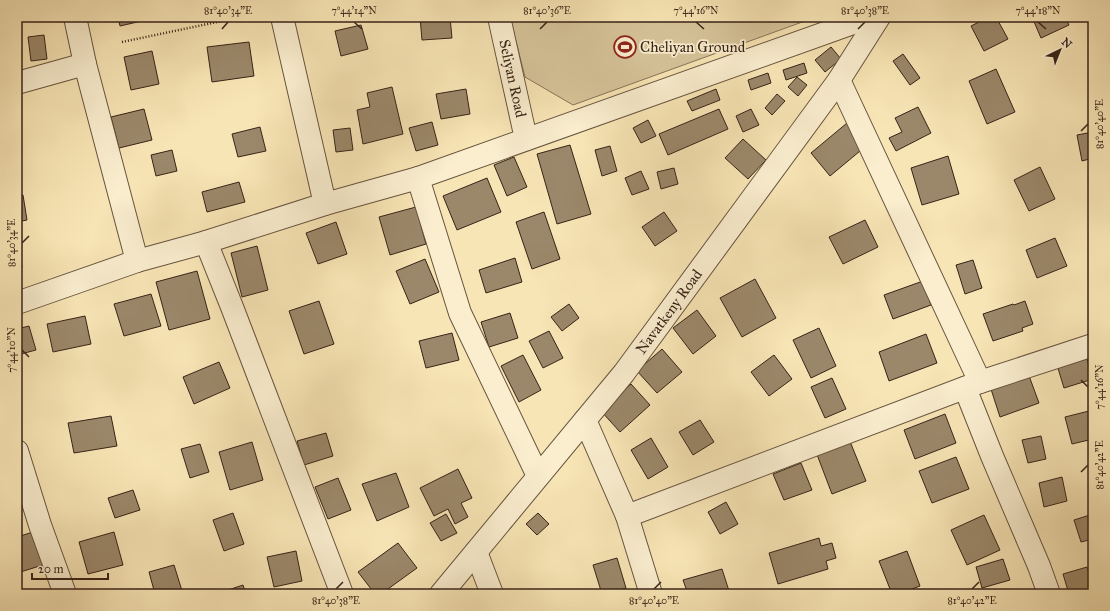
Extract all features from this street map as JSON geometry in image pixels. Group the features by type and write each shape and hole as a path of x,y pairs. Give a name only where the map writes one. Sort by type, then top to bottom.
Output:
{"street":[{"path":"75,17 85,64 137,261"},
{"path":"282,17 325,204"},
{"name":"Seliyan Road","path":"499,17 526,139"},
{"path":"17,303 137,261 206,242 325,204 418,178 870,17"},
{"name":"Navatkeny Road","path":"441,594 629,366 839,80 879,17"},
{"path":"17,83 85,64"},
{"path":"839,80 972,385 992,456 1039,566 1049,594"},
{"path":"418,178 460,313 538,476"},
{"path":"206,242 342,594"},
{"path":"627,516 972,385 1093,345"},
{"path":"585,420 627,516 651,594"},
{"path":"17,450 40,525 65,594"},
{"path":"476,552 492,594"}],"path":[{"path":"122,42 241,17"}],"shaded area":[{"name":"Cheliyan Ground","path":"510,17 816,17 573,105 525,77"}],"building":[{"path":"118,17 146,17 146,20 120,26"},
{"path":"420,17 450,17 452,38 422,40"},
{"path":"989,17 996,17 1008,39 984,51 971,26"},
{"path":"1032,17 1065,17 1069,25 1041,38"},
{"path":"17,25 21,54 17,54"},
{"path":"361,25 368,49 341,56 335,31"},
{"path":"44,35 47,59 31,61 28,37"},
{"path":"249,42 254,76 212,82 207,47"},
{"path":"831,47 841,59 825,72 815,60"},
{"path":"152,51 159,84 131,90 124,57"},
{"path":"903,54 920,78 910,85 893,61"},
{"path":"804,63 807,73 786,80 783,70"},
{"path":"996,69 1015,112 987,124 969,81"},
{"path":"768,73 771,83 751,90 748,80"},
{"path":"797,77 807,85 798,96 788,87"},
{"path":"392,87 403,134 363,144 357,110 370,107 367,93"},
{"path":"466,89 470,114 441,119 436,94"},
{"path":"716,89 720,100 692,111 687,101"},
{"path":"777,94 785,101 772,115 765,108"},
{"path":"918,107 931,133 896,151 889,138 902,132 895,118"},
{"path":"144,109 152,140 119,148 111,117"},
{"path":"719,109 728,129 668,155 659,134"},
{"path":"751,109 759,125 743,132 736,116"},
{"path":"648,120 656,136 641,143 633,128"},
{"path":"432,122 438,145 416,151 409,128"},
{"path":"847,123 866,146 830,176 811,153"},
{"path":"260,127 266,151 238,157 232,134"},
{"path":"350,128 353,150 336,152 333,130"},
{"path":"1093,132 1093,158 1082,161 1077,135"},
{"path":"743,139 766,160 748,179 725,158"},
{"path":"570,145 591,214 557,224 537,154"},
{"path":"610,146 617,171 602,176 595,150"},
{"path":"172,150 177,171 156,176 151,155"},
{"path":"948,156 959,194 922,205 911,168"},
{"path":"514,157 527,187 507,196 494,165"},
{"path":"1040,167 1055,199 1029,211 1014,180"},
{"path":"674,168 678,184 661,189 657,172"},
{"path":"641,171 649,189 632,195 625,178"},
{"path":"487,178 501,212 457,230 443,196"},
{"path":"239,182 245,202 207,212 202,192"},
{"path":"17,195 23,195 27,220 17,222"},
{"path":"416,207 426,244 390,255 379,217"},
{"path":"544,212 560,259 532,269 516,222"},
{"path":"664,212 677,231 655,246 642,227"},
{"path":"865,220 878,247 843,264 829,237"},
{"path":"336,222 347,254 318,264 306,233"},
{"path":"1055,238 1067,266 1037,278 1026,250"},
{"path":"257,246 268,290 242,297 231,253"},
{"path":"17,252 19,252 22,267 17,268"},
{"path":"515,258 522,282 486,293 479,270"},
{"path":"425,259 439,292 410,304 396,271"},
{"path":"973,260 982,288 965,294 956,265"},
{"path":"197,271 210,319 169,330 156,282"},
{"path":"755,279 776,318 742,337 720,298"},
{"path":"923,281 931,305 893,319 884,295"},
{"path":"151,294 161,326 124,336 114,304"},
{"path":"319,301 334,344 304,354 289,311"},
{"path":"1025,301 1033,324 1022,328 1023,331 993,341 983,314"},
{"path":"569,304 579,318 562,331 551,317"},
{"path":"697,310 716,336 693,354 673,328"},
{"path":"510,313 518,338 489,347 481,322"},
{"path":"85,316 91,344 53,352 47,324"},
{"path":"29,326 36,350 21,354 17,339 17,329"},
{"path":"819,328 836,366 811,378 793,340"},
{"path":"549,331 563,358 543,368 529,341"},
{"path":"452,333 459,360 426,368 419,341"},
{"path":"926,334 937,363 889,381 879,352"},
{"path":"662,349 682,372 657,393 637,371"},
{"path":"523,355 541,390 519,402 501,366"},
{"path":"774,355 792,379 769,396 751,372"},
{"path":"1086,356 1093,379 1064,388 1057,365"},
{"path":"219,362 230,388 194,404 183,377"},
{"path":"1028,373 1039,403 1000,417 990,386"},
{"path":"832,378 846,409 825,418 811,387"},
{"path":"631,384 650,405 620,432 601,411"},
{"path":"1089,411 1090,415 1093,414 1093,439 1072,444 1065,417"},
{"path":"945,414 956,443 915,459 904,430"},
{"path":"111,416 117,446 74,453 68,423"},
{"path":"700,420 714,442 693,455 679,432"},
{"path":"326,433 333,456 304,465 297,441"},
{"path":"1041,436 1046,459 1028,463 1022,440"},
{"path":"651,438 668,467 648,479 631,450"},
{"path":"849,439 866,481 832,494 816,452"},
{"path":"252,442 263,480 230,490 219,452"},
{"path":"200,444 209,472 190,478 181,449"},
{"path":"956,457 969,489 932,503 919,471"},
{"path":"801,463 812,490 784,500 773,474"},
{"path":"458,469 472,498 461,503 468,517 455,524 448,509 434,516 420,488"},
{"path":"396,473 409,507 377,521 362,484"},
{"path":"1062,477 1067,501 1044,507 1039,483"},
{"path":"338,478 351,510 328,519 315,487"},
{"path":"133,490 140,510 115,518 108,498"},
{"path":"726,502 738,524 720,534 708,512"},
{"path":"233,513 244,544 224,551 213,520"},
{"path":"538,513 549,524 537,535 526,524"},
{"path":"446,514 457,533 441,541 430,523"},
{"path":"1093,514 1093,539 1081,542 1074,520"},
{"path":"984,515 1000,550 967,565 951,530"},
{"path":"33,532 43,565 17,573 17,537"},
{"path":"114,532 123,565 88,574 79,542"},
{"path":"819,538 821,546 832,543 836,558 826,561 828,569 778,584 769,553"},
{"path":"398,543 417,568 381,594 375,594 358,572"},
{"path":"296,551 302,581 274,587 267,557"},
{"path":"907,551 920,586 899,594 892,594 879,561"},
{"path":"617,558 626,588 608,594 602,594 593,565"},
{"path":"1003,559 1010,580 982,588 976,567"},
{"path":"174,565 183,594 155,594 149,572"},
{"path":"1087,567 1093,586 1093,594 1069,594 1063,574"},
{"path":"722,569 730,594 688,594 683,580"},
{"path":"243,585 246,594 222,594 222,592"}],"place":[{"name":"Cheliyan Ground","path":"625,47"}]}
